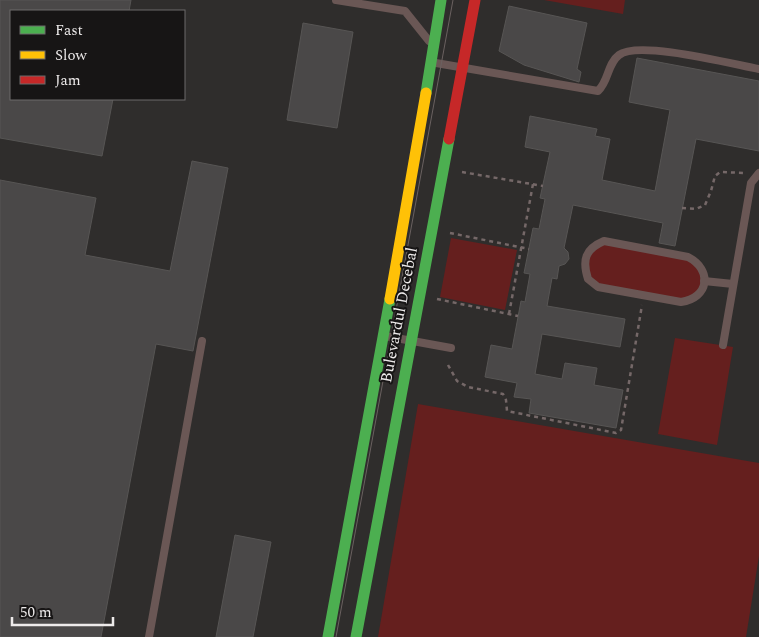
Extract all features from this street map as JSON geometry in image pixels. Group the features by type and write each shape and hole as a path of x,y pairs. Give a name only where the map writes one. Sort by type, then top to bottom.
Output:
{"main road":[{"name":"Bulevardul Decebal","path":"328,637 420,133 440,0"},
{"name":"Bulevardul Decebal","path":"356,637 475,0"}],"lane":[{"path":"336,0 405,11 434,46"},
{"path":"431,62 598,91 604,86 611,65 619,55 630,50 654,49 759,69"},
{"path":"723,346 751,183 758,174"},
{"path":"604,241 688,257 696,261 702,269 704,281 704,287 698,295 690,300 681,302 598,286 588,279 585,262 588,252 595,245 604,241"},
{"path":"704,281 734,284"},
{"path":"383,335 451,348"},
{"path":"149,637 202,341"}],"path":[{"path":"462,172 543,186"},
{"path":"682,208 696,209 705,205 714,176 720,172 758,174"},
{"path":"509,314 533,184"},
{"path":"450,233 529,250"},
{"path":"448,365 457,381 468,387 503,394 506,400 507,411 616,433 621,430 643,295"},
{"path":"436,299 518,316"}],"shaded area":[{"path":"544,0 625,0 623,14"},
{"path":"451,238 517,250 505,310 440,297"},
{"path":"604,241 697,261 703,287 690,301 598,287 588,279 588,252"},
{"path":"675,338 733,347 717,445 658,434"},
{"path":"418,404 759,463 759,556 746,637 378,637"}],"building":[{"path":"0,0 131,0 129,10 10,10 10,100 113,100 102,156 0,138"},
{"path":"509,6 587,23 577,69 581,72 579,82 524,65 499,51"},
{"path":"303,23 353,32 337,128 287,120"},
{"path":"637,58 759,81 759,151 696,139 675,246 659,243 663,223 573,205 564,248 568,252 569,259 565,264 559,266 557,279 552,278 547,306 625,319 620,347 542,334 535,374 562,379 565,363 597,368 594,385 623,390 616,428 529,413 531,399 514,397 517,383 485,377 491,345 512,349 521,301 525,302 530,274 524,273 533,228 539,229 545,199 540,198 550,152 525,147 530,116 597,129 595,136 610,139 602,180 655,191 670,110 629,102"},
{"path":"192,161 228,168 193,351 156,344 101,637 0,637 0,180 96,198 85,255 170,271"},
{"path":"235,535 271,542 253,637 216,637"}],"tram line":[{"path":"336,637 453,0"}],"traffic: fast":[{"path":"426,93 441,0"},
{"path":"356,637 449,139"},
{"path":"328,637 390,299"}],"traffic: slow":[{"path":"390,299 426,93"}],"traffic: jam":[{"path":"449,139 475,0"}]}
